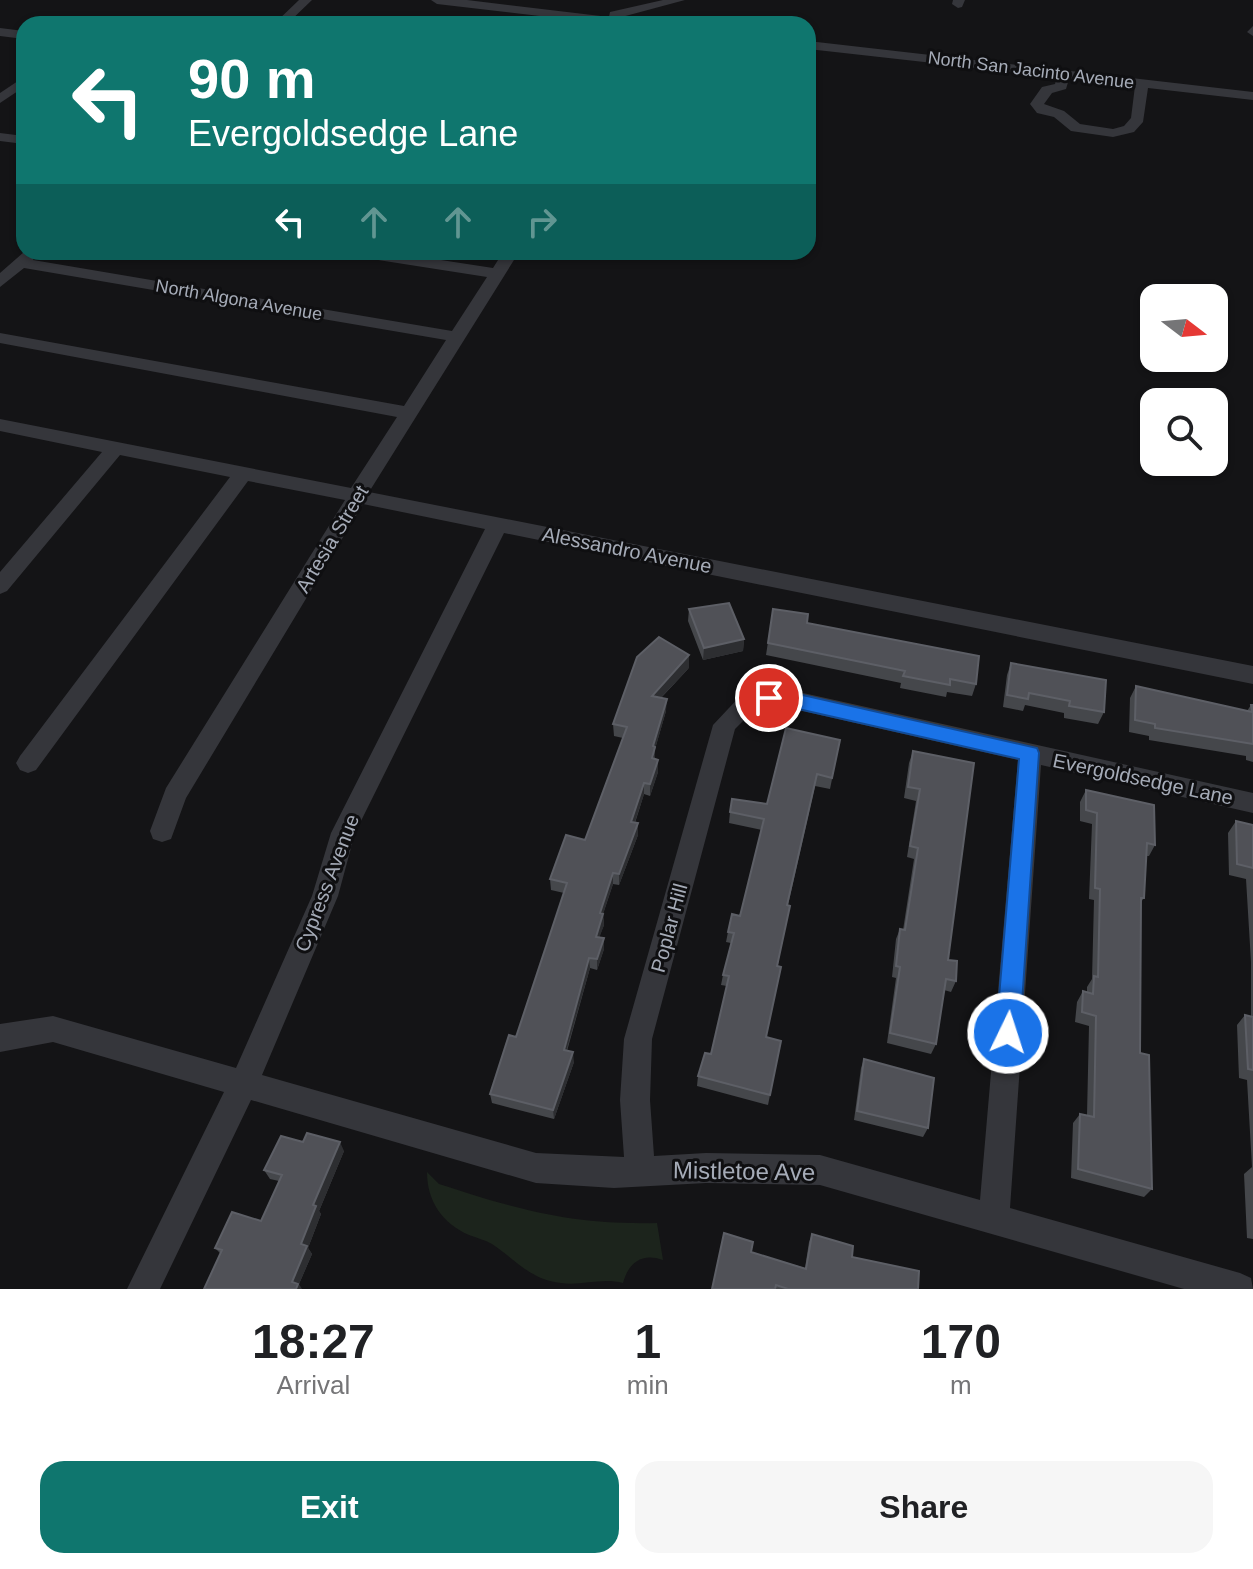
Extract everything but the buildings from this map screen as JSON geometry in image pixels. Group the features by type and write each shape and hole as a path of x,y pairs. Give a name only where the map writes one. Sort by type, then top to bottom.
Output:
{"street":[{"path":"289,16 306,0"},
{"path":"437,0 573,16"},
{"path":"612,16 679,0"},
{"name":"North San Jacinto Avenue","path":"816,46 1253,96"},
{"path":"1064,74 1061,86 1047,90 1037,104 1042,110 1059,114 1076,128 1113,133 1129,129 1138,119 1142,83"},
{"path":"0,282 25,260"},
{"name":"North Algona Avenue","path":"38,260 457,337"},
{"path":"409,260 497,274"},
{"name":"Artesia Street","path":"162,831 175,795 348,515 356,497 506,260"},
{"path":"0,338 409,413"},
{"name":"Alessandro Avenue","path":"0,426 1253,675"},
{"path":"0,586 115,449"},
{"path":"28,763 243,474"},
{"name":"Cypress Avenue","path":"143,1289 244,1083 325,896 343,833 498,524"},
{"name":"Evergoldsedge Lane","path":"752,698 785,698 1253,803"},
{"name":"Poplar Hill","path":"640,1172 635,1100 638,1039 725,725 752,698"},
{"path":"994,1219 1030,753"},
{"name":"Mistletoe Ave","path":"0,1038 53,1029 536,1168 640,1172 706,1168 820,1170 1240,1289"}],"shaded area":[{"path":"427,1172 439,1184 546,1214 598,1221 657,1223 663,1260 643,1258 629,1269 623,1283 569,1284 541,1278 492,1244 451,1224 433,1202"}],"route":[{"path":"769,698 785,698 1030,753 1008,1033"}]}
